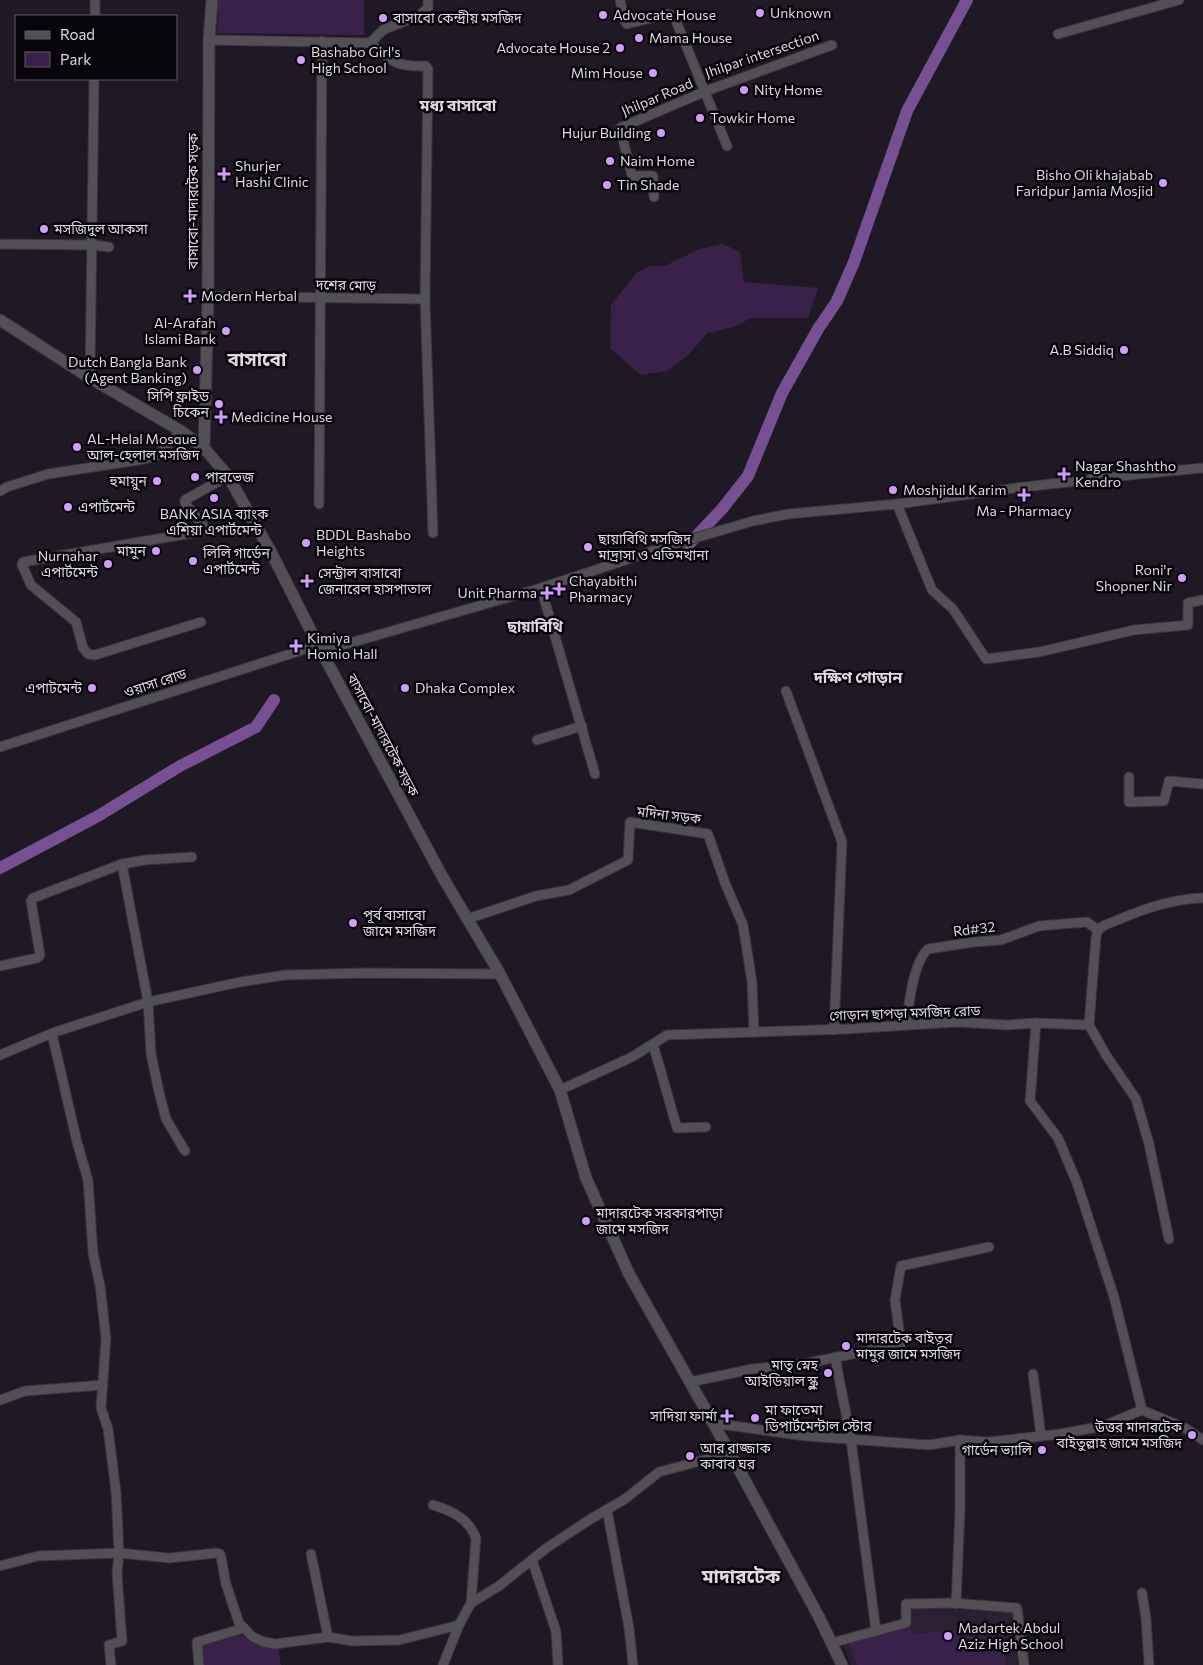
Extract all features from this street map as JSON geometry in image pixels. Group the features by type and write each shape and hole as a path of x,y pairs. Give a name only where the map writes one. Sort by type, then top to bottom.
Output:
{"street":[{"path":"95,15 96,0"},
{"name":"বাসাবো-মাদারটেক সড়ক","path":"212,0 209,40 208,296 204,448 228,476 271,552 388,777 467,919 500,974 560,1090 586,1178 629,1274 730,1453 819,1617 842,1665"},
{"path":"370,43 383,30 420,15 428,8 428,0"},
{"name":"Jhilpar intersection","path":"620,0 624,20 627,24 668,14 674,16 706,91 832,45"},
{"path":"1058,34 1179,0"},
{"path":"209,40 370,43 386,57 404,66 426,66 428,69 425,299 433,532"},
{"path":"319,504 322,41"},
{"path":"90,378 94,80"},
{"path":"706,91 727,146"},
{"name":"Jhilpar Road","path":"654,198 653,176 632,176 620,128 706,91"},
{"path":"0,244 92,245 109,247"},
{"name":"দশের মোড়","path":"208,296 425,299"},
{"path":"0,320 204,448"},
{"path":"0,491 8,486 48,474 145,460 158,455 181,432"},
{"name":"ওয়াসা রোড","path":"0,747 320,648 541,588 754,521 807,512 897,504 1024,487 1203,468"},
{"path":"201,622 95,655 88,654 83,648 76,622 31,584 22,565 23,562 204,532 205,528 184,503 185,500 228,476"},
{"path":"897,504 932,590 953,609 986,659 1039,652 1134,630 1188,625 1188,603 1203,600"},
{"path":"541,588 596,774"},
{"path":"786,690 842,842 834,1030"},
{"path":"537,740 582,726"},
{"path":"1129,777 1129,802 1164,801 1168,781 1203,784"},
{"name":"মদিনা সড়ক","path":"467,919 536,896 568,890 628,860 630,822 708,834 725,883 743,925 752,982 754,1032"},
{"path":"0,966 37,958 40,955 32,900 122,864 192,856"},
{"path":"122,864 148,1002 151,1054 159,1092 166,1119 185,1151"},
{"path":"1169,1239 1149,1144 1136,1098 1088,1025 1098,930 1103,926 1144,909 1183,899 1203,898"},
{"name":"Rd#32","path":"907,1025 909,994 923,956 928,949 1001,940 1039,926 1087,922 1098,930"},
{"path":"0,1055 52,1034 148,1002 240,982 285,975 365,973 500,974"},
{"name":"গোড়ান ছাপড়া মসজিদ রোড","path":"560,1090 632,1057 667,1035 834,1030 956,1022 1007,1025 1036,1022 1088,1025"},
{"path":"1036,1022 1030,1101 1058,1138 1077,1183 1114,1296 1142,1410"},
{"path":"52,1034 77,1142 88,1180 93,1253 100,1286 106,1338 101,1408 108,1429 116,1492 119,1553 117,1574 122,1640 110,1645 111,1665"},
{"path":"653,1044 677,1128 706,1127"},
{"path":"690,1382 752,1369 808,1363 901,1344 895,1300 901,1266 989,1247"},
{"path":"835,1357 850,1440 876,1631"},
{"path":"1033,1374 1041,1436"},
{"path":"0,1400 25,1391 103,1385"},
{"path":"713,1423 805,1436 929,1446 960,1440 988,1442 1041,1436 1103,1426 1142,1410 1185,1428 1203,1440"},
{"path":"956,1604 960,1509 960,1440"},
{"path":"471,1603 499,1586 548,1548 625,1499 659,1472 730,1453"},
{"path":"433,1505 452,1510 472,1530 476,1538 471,1603 459,1625 443,1665"},
{"path":"607,1510 626,1609 633,1665"},
{"path":"0,1566 38,1556 119,1553 168,1558 217,1553 220,1554 231,1600 239,1622 253,1637 275,1644 328,1637 352,1641 399,1640 459,1625"},
{"path":"311,1554 328,1637"},
{"path":"532,1560 542,1595 556,1631 558,1665"},
{"path":"1142,1593 1146,1618 1149,1665"},
{"path":"831,1643 906,1623 906,1604 956,1604 1018,1608 1024,1665"},
{"path":"199,1665 196,1642 244,1628"}],"shaded area":[{"name":"Madartek Abdul Aziz High School","path":"912,1608 1015,1612 1020,1665 851,1665 843,1645 909,1628"}],"green space":[{"path":"218,0 364,0 364,35 217,33"},
{"path":"723,244 740,252 744,282 818,288 808,318 751,318 733,327 708,333 687,356 667,371 641,375 610,348 611,305 636,273 650,266 665,266 699,249"},
{"name":"Madartek Abdul Aziz High School","path":"1002,1626 1006,1665 857,1665 849,1643 910,1628 914,1634"},
{"path":"242,1635 259,1646 268,1648 278,1647 281,1665 203,1665 201,1646"}],"waterway":[{"path":"688,545 722,509 748,476 782,393 818,329 837,301 854,262 907,111 967,0"},
{"path":"0,868 98,816 180,766 256,727 274,700"}],"place":[{"name":"Unknown","path":"760,13"},
{"name":"Advocate House","path":"603,15"},
{"name":"বাসাবো কেন্দ্রীয় মসজিদ","path":"383,18"},
{"name":"Mama House","path":"639,38"},
{"name":"Advocate House 2","path":"620,48"},
{"name":"Bashabo Girl's High School","path":"301,60"},
{"name":"Mim House","path":"653,73"},
{"name":"Nity Home","path":"744,90"},
{"name":"Towkir Home","path":"700,118"},
{"name":"Hujur Building","path":"661,133"},
{"name":"Naim Home","path":"610,161"},
{"name":"Shurjer Hashi Clinic","path":"224,174"},
{"name":"Bisho Oli khajabab Faridpur Jamia Mosjid","path":"1163,183"},
{"name":"Tin Shade","path":"607,185"},
{"name":"মসজিদুল আকসা","path":"44,229"},
{"name":"Modern Herbal","path":"190,296"},
{"name":"Al-Arafah Islami Bank","path":"226,331"},
{"name":"A.B Siddiq","path":"1124,350"},
{"name":"Dutch Bangla Bank (Agent Banking)","path":"197,370"},
{"name":"সিপি ফ্রাইড চিকেন","path":"219,404"},
{"name":"Medicine House","path":"221,417"},
{"name":"AL-Helal Mosque আল-হেলাল মসজিদ","path":"77,447"},
{"name":"Nagar Shashtho Kendro","path":"1064,474"},
{"name":"পারভেজ","path":"195,477"},
{"name":"হুমায়ুন","path":"157,481"},
{"name":"Moshjidul Karim","path":"893,490"},
{"name":"Ma - Pharmacy","path":"1024,495"},
{"name":"BANK ASIA ব্যাংক এশিয়া এপার্টমেন্ট","path":"214,498"},
{"name":"এপার্টমেন্ট","path":"68,507"},
{"name":"BDDL Bashabo Heights","path":"306,543"},
{"name":"ছায়াবিথি মসজিদ মাদ্রাসা ও এতিমখানা","path":"588,547"},
{"name":"মামুন","path":"156,551"},
{"name":"লিলি গার্ডেন এপার্টমেন্ট","path":"193,561"},
{"name":"Nurnahar এপার্টমেন্ট","path":"108,564"},
{"name":"Roni'r Shopner Nir","path":"1182,578"},
{"name":"সেন্ট্রাল বাসাবো জেনারেল হাসপাতাল","path":"307,581"},
{"name":"Chayabithi Pharmacy","path":"559,589"},
{"name":"Unit Pharma","path":"547,593"},
{"name":"Kimiya Homio Hall","path":"296,646"},
{"name":"এপাটমেন্ট","path":"92,688"},
{"name":"Dhaka Complex","path":"405,688"},
{"name":"পূর্ব বাসাবো জামে মসজিদ","path":"353,923"},
{"name":"মাদারটেক সরকারপাড়া জামে মসজিদ","path":"586,1221"},
{"name":"মাদারটেক বাইতুর মামুর জামে মসজিদ","path":"846,1346"},
{"name":"মাতৃ স্নেহ আইডিয়াল স্কুল","path":"828,1373"},
{"name":"সাদিয়া ফার্মা","path":"727,1416"},
{"name":"মা ফাতেমা ডিপার্টমেন্টাল স্টোর","path":"755,1418"},
{"name":"উত্তর মাদারটেক বাইতুল্লাহ জামে মসজিদ","path":"1192,1435"},
{"name":"গার্ডেন ভ্যালি","path":"1042,1450"},
{"name":"আর রাজ্জাক কাবাব ঘর","path":"690,1456"},
{"name":"Madartek Abdul Aziz High School","path":"948,1636"}],"district":[{"name":"মধ্য বাসাবো","path":"458,105"},
{"name":"বাসাবো","path":"257,359"},
{"name":"ছায়াবিথি","path":"535,627"},
{"name":"দক্ষিণ গোড়ান","path":"858,677"},
{"name":"মাদারটেক","path":"741,1576"}]}
